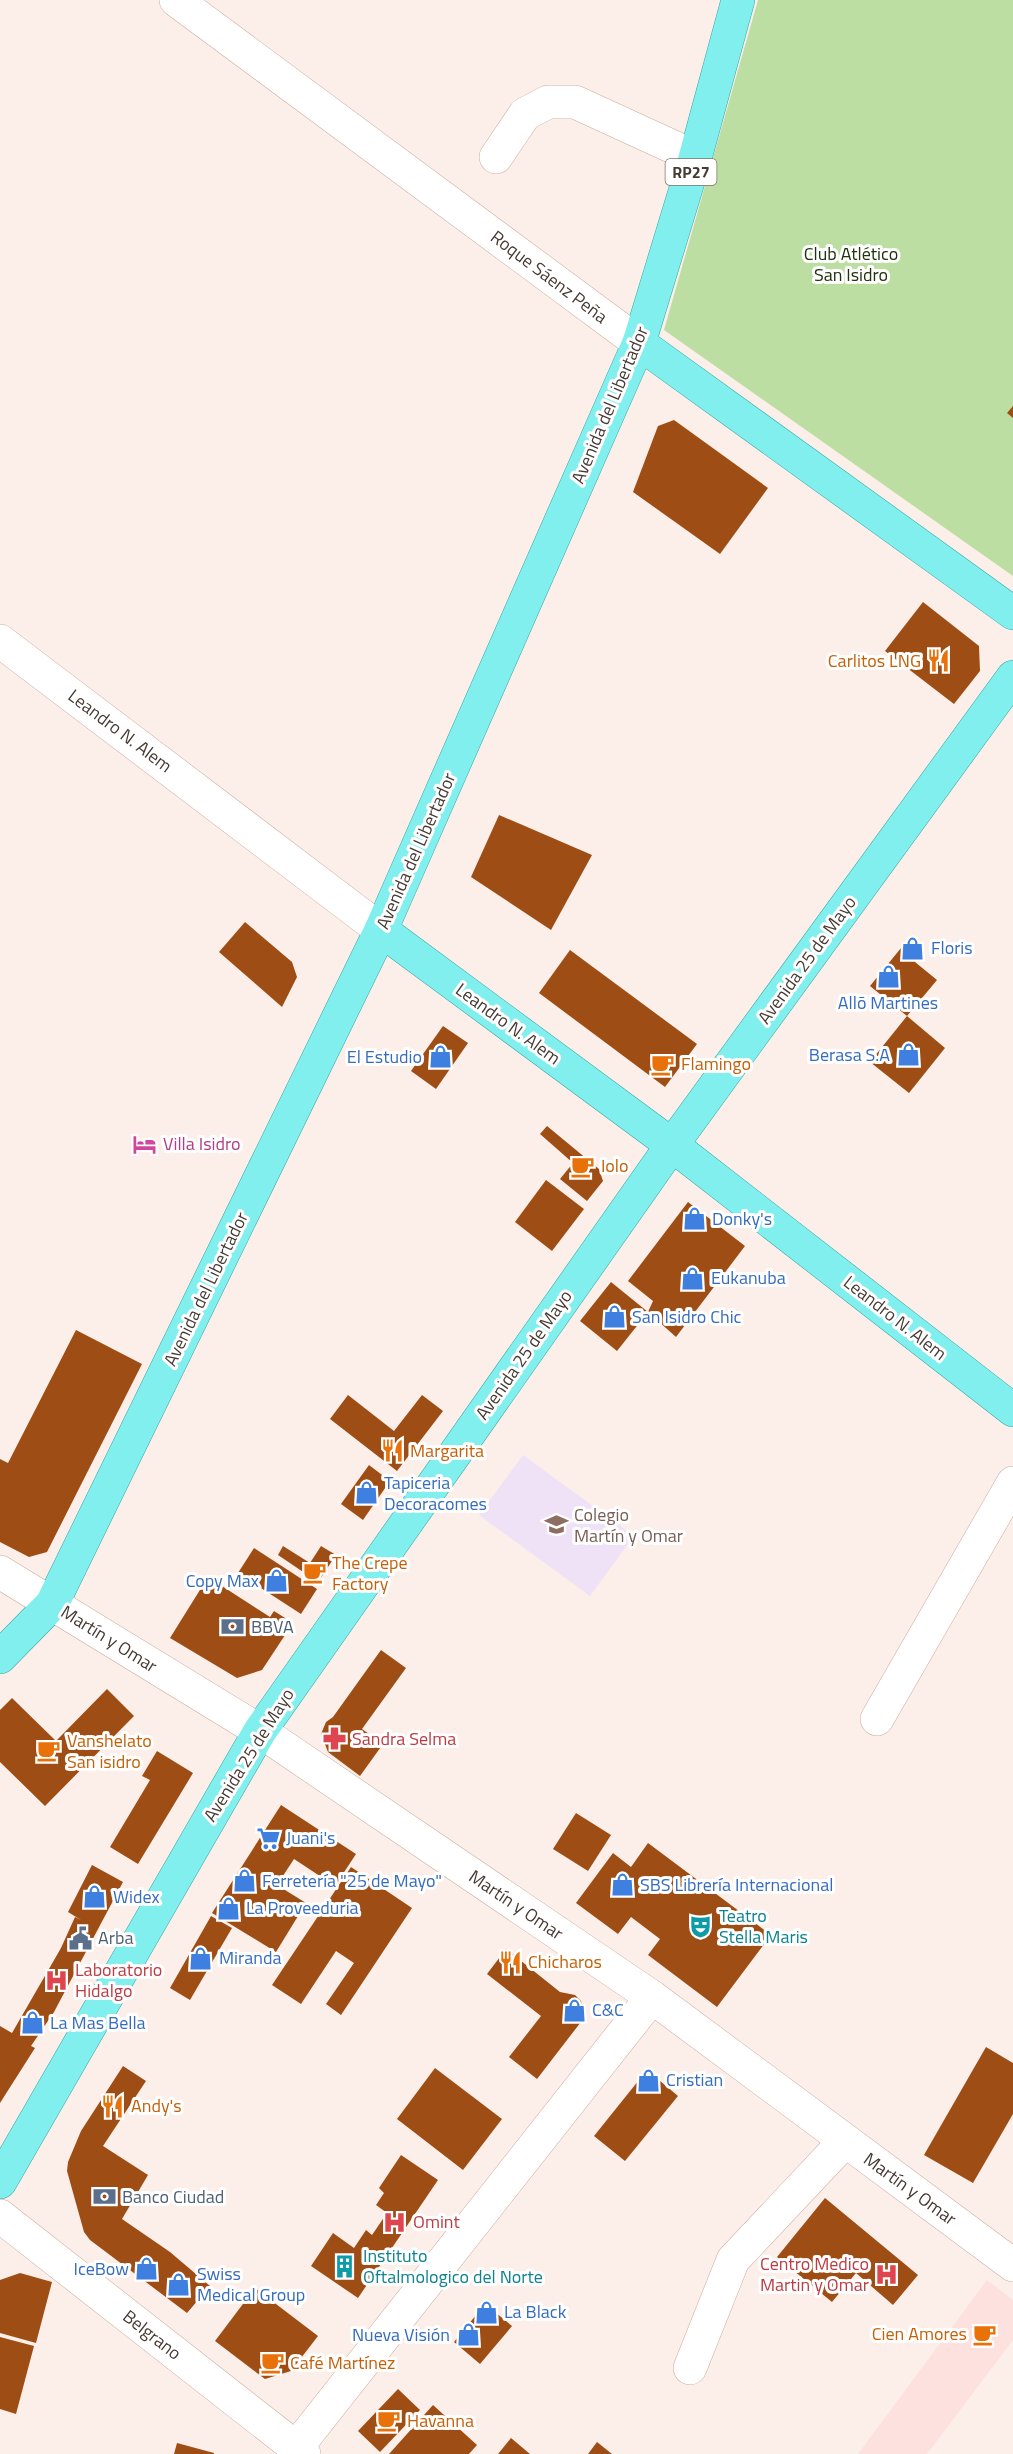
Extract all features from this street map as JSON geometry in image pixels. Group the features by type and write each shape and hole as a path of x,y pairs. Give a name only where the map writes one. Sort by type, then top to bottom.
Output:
{"main road":[{"name":"Avenida del Libertador","path":"0,1657 52,1604 381,930 639,343 695,157 738,0"},
{"name":"Roque Sáenz Peña","path":"639,343 1013,613"},
{"name":"Avenida 25 de Mayo","path":"0,2182 260,1731 672,1145 1013,677"},
{"name":"Leandro N. Alem","path":"381,930 672,1145 1013,1410"}],"street":[{"name":"Roque Sáenz Peña","path":"177,0 639,343"},
{"path":"496,157 525,114 548,102 575,102 695,157"},
{"name":"Leandro N. Alem","path":"0,641 381,930"},
{"path":"877,1719 1013,1483"},
{"name":"Martín y Omar","path":"0,1572 260,1731 652,1997 1013,2265"},
{"path":"298,2452 652,1997"},
{"path":"690,2368 733,2260 845,2141"},
{"name":"Belgrano","path":"0,2216 298,2452"}],"shaded area":[{"name":"Colegio Martín y Omar","path":"523,1455 634,1536 590,1596 479,1515"},
{"path":"987,2280 1013,2300 1013,2340 927,2454 858,2454"}],"green space":[{"name":"Club Atlético San Isidro","path":"758,0 1013,0 1013,576 664,330"}],"building":[{"path":"1013,406 1013,418 1007,413"},
{"path":"674,420 768,488 720,554 633,492 658,426"},
{"name":"Carlitos LNG","path":"923,602 979,646 980,671 954,704 885,651"},
{"path":"499,815 592,855 551,930 471,877"},
{"path":"245,922 292,962 297,977 282,1007 219,952"},
{"path":"910,937 924,950 915,962 937,980 907,1016 870,986"},
{"path":"570,950 697,1044 665,1087 539,993"},
{"name":"Berasa S.A","path":"907,1016 945,1048 909,1093 870,1062"},
{"name":"El Estudio","path":"443,1026 468,1043 436,1089 411,1071"},
{"name":"Iolo","path":"547,1126 599,1169 603,1181 587,1201 560,1179 573,1163 540,1134"},
{"path":"546,1180 584,1209 552,1251 515,1222"},
{"path":"688,1202 745,1246 676,1337 648,1312 653,1301 628,1281"},
{"name":"San Isidro Chic","path":"611,1282 648,1312 617,1351 580,1321"},
{"path":"76,1330 142,1364 47,1552 29,1557 0,1542 0,1459 8,1463"},
{"name":"Margarita","path":"348,1395 394,1431 422,1395 443,1411 397,1471 330,1419"},
{"name":"Tapiceria Decoracomes","path":"369,1465 390,1481 363,1520 341,1504"},
{"name":"The Crepe Factory","path":"283,1546 310,1563 321,1546 336,1555 318,1582 278,1555"},
{"name":"Copy Max","path":"254,1548 317,1589 301,1614 238,1573"},
{"name":"BBVA","path":"208,1577 270,1617 274,1611 293,1623 262,1670 237,1678 170,1638"},
{"path":"381,1650 406,1668 362,1729 383,1744 360,1776 328,1752 321,1734 326,1722 333,1717"},
{"name":"Vanshelato San isidro","path":"107,1689 134,1716 45,1806 0,1762 0,1710 12,1698 56,1741"},
{"path":"157,1751 193,1773 138,1864 110,1847 150,1780 142,1776"},
{"path":"281,1805 356,1854 335,1886 294,1859 277,1885 306,1903 276,1952 212,1913"},
{"path":"576,1813 611,1835 588,1871 553,1849"},
{"name":"Teatro Stella Maris","path":"648,1843 771,1935 717,2007 648,1955 660,1939 631,1917 618,1934 576,1903 613,1853 631,1867"},
{"path":"92,1865 123,1882 54,2012 31,2046 35,2048 0,2103 0,2026 12,2033 61,1948 75,1917 81,1920 68,1912"},
{"path":"351,1867 412,1908 341,2015 326,2004 354,1963 336,1951 301,2004 272,1985"},
{"name":"Miranda","path":"211,1916 232,1928 190,2000 170,1988"},
{"path":"506,1949 560,1992 575,1995 581,2001 584,2018 537,2079 509,2057 541,2016 487,1974"},
{"path":"986,2047 1013,2063 1013,2114 973,2183 924,2155"},
{"path":"123,2066 146,2081 103,2146 148,2175 122,2219 170,2252 210,2286 187,2313 90,2240 84,2232 67,2171 68,2162 81,2131"},
{"path":"435,2068 502,2119 463,2170 397,2119"},
{"path":"647,2070 678,2096 625,2161 594,2136"},
{"path":"401,2155 438,2180 358,2298 311,2266 333,2233 354,2248 366,2230 372,2235 387,2213 376,2205 384,2193 379,2188"},
{"path":"825,2198 918,2275 893,2305 856,2273 832,2302 777,2257"},
{"path":"20,2273 52,2282 36,2343 0,2333 0,2280"},
{"path":"255,2288 318,2336 291,2371 265,2379 215,2341"},
{"path":"485,2304 512,2326 480,2364 454,2342"},
{"path":"0,2337 34,2346 16,2414 0,2409"},
{"name":"Havanna","path":"398,2389 420,2410 380,2452 358,2431"},
{"path":"433,2405 477,2445 469,2454 389,2454"},
{"path":"511,2438 530,2454 498,2454"},
{"path":"597,2442 612,2454 588,2454"},
{"path":"177,2443 214,2453 214,2454 174,2454"}],"place":[{"name":"Carlitos LNG","path":"939,661"},
{"name":"Floris","path":"913,948"},
{"name":"Allō Martines","path":"888,977"},
{"name":"Berasa S.A","path":"908,1055"},
{"name":"El Estudio","path":"440,1057"},
{"name":"Flamingo","path":"663,1064"},
{"name":"Villa Isidro","path":"145,1144"},
{"name":"Iolo","path":"583,1166"},
{"name":"Donky's","path":"694,1219"},
{"name":"Eukanuba","path":"693,1278"},
{"name":"San Isidro Chic","path":"614,1317"},
{"name":"Margarita","path":"392,1451"},
{"name":"Tapiceria Decoracomes","path":"366,1493"},
{"name":"Colegio Martín y Omar","path":"556,1525"},
{"name":"The Crepe Factory","path":"314,1573"},
{"name":"Copy Max","path":"277,1581"},
{"name":"BBVA","path":"233,1627"},
{"name":"Sandra Selma","path":"334,1739"},
{"name":"Vanshelato San isidro","path":"49,1751"},
{"name":"Juani's","path":"268,1838"},
{"name":"Ferretería \"25 de Mayo\"","path":"244,1881"},
{"name":"SBS Librería Internacional","path":"622,1885"},
{"name":"Widex","path":"95,1897"},
{"name":"La Proveeduria","path":"228,1908"},
{"name":"Teatro Stella Maris","path":"701,1926"},
{"name":"Arba","path":"80,1938"},
{"name":"Miranda","path":"201,1958"},
{"name":"Chicharos","path":"510,1962"},
{"name":"Laboratorio Hidalgo","path":"57,1980"},
{"name":"C&C","path":"574,2010"},
{"name":"La Mas Bella","path":"32,2023"},
{"name":"Cristian","path":"648,2080"},
{"name":"Andy's","path":"113,2106"},
{"name":"Banco Ciudad","path":"104,2197"},
{"name":"Omint","path":"395,2222"},
{"name":"Instituto Oftalmologico del Norte","path":"345,2266"},
{"name":"IceBow","path":"147,2269"},
{"name":"Centro Medico Martin y Omar","path":"887,2274"},
{"name":"Swiss Medical Group","path":"179,2284"},
{"name":"La Black","path":"486,2312"},
{"name":"Cien Amores","path":"985,2334"},
{"name":"Nueva Visión","path":"468,2335"},
{"name":"Café Martínez","path":"272,2363"},
{"name":"Havanna","path":"389,2421"}]}
